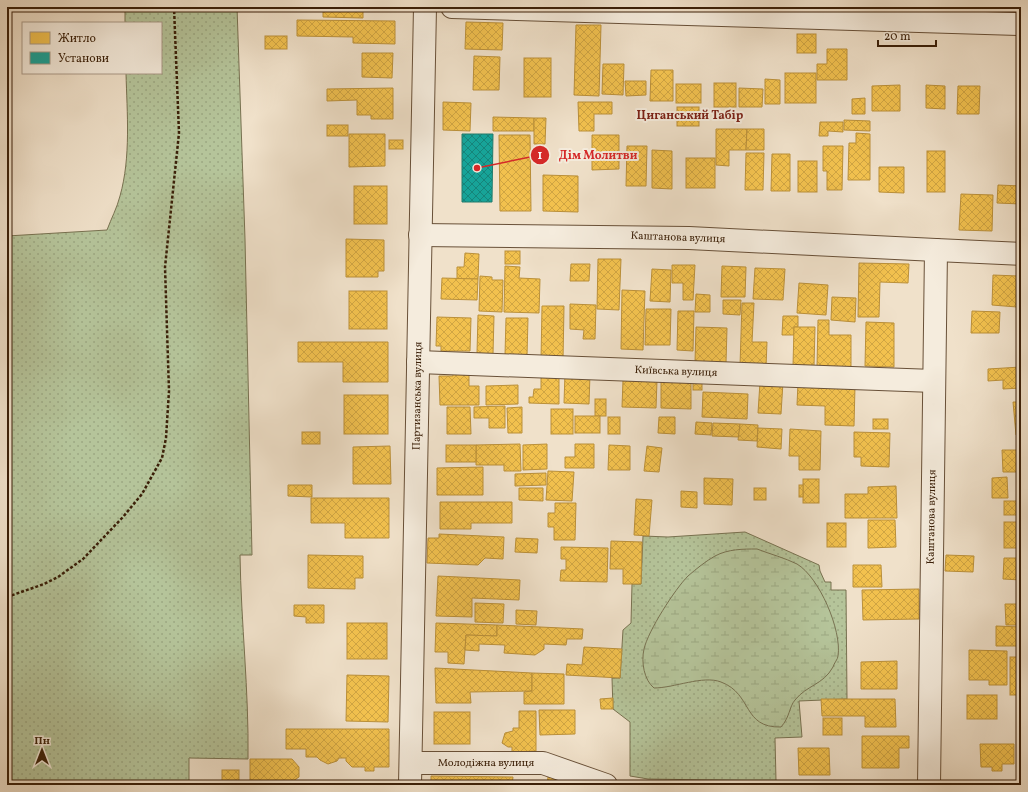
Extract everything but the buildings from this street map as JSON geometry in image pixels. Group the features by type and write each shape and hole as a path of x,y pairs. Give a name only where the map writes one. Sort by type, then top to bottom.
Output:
{"street":[{"name":"Партизанська вулиця","path":"410,785 425,7"},
{"path":"452,7 1015,18"},
{"name":"Каштанова вулиця","path":"420,236 682,238 1021,254"},
{"name":"Каштанова вулиця","path":"929,785 936,250"},
{"name":"Київська вулиця","path":"418,362 934,381"},
{"name":"Молодіжна вулиця","path":"411,763 543,763 606,785"}],"path":[{"path":"7,597 44,584 58,577 83,559 123,517 142,494 162,458 166,438 169,391 165,267 179,133 174,7"}],"green space":[{"path":"125,7 237,7 245,239 252,555 240,555 248,759 189,758 189,785 7,785 7,236 107,230 119,200 126,166 128,135 126,74 162,74 162,22 125,22"},
{"path":"745,532 819,565 825,582 831,582 831,590 846,590 847,699 799,701 802,737 775,738 776,781 648,779 630,776 630,722 613,709 612,678 620,678 623,630 631,623 632,584 641,584 643,536 668,537"},
{"path":"757,549 797,564 813,580 821,592 833,619 838,645 838,657 829,673 825,678 805,691 795,700 786,720 781,727 769,726 760,722 753,716 738,694 731,687 721,682 706,680 654,688 646,676 643,665 644,649 656,621 669,600 688,576 715,556 725,552"}],"place":[{"name":"Дім Молитви","path":"477,168"}],"district":[{"name":"Циганський Табір","path":"690,116"}]}
